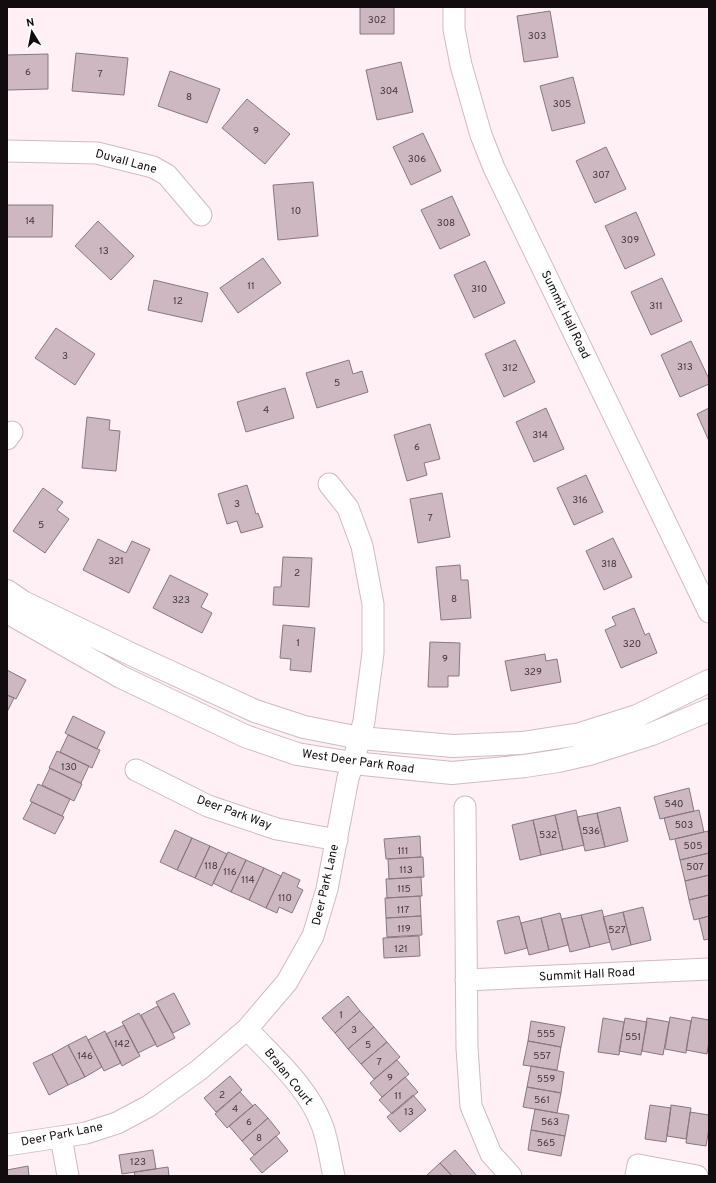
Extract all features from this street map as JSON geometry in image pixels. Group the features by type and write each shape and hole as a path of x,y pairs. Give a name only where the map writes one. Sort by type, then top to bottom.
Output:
{"street":[{"name":"Summit Hall Road","path":"454,7 454,29 461,65 481,135 494,168 709,612"},
{"name":"Duvall Lane","path":"7,151 97,153 153,167 167,175 201,215"},
{"name":"Deer Park Lane","path":"7,1145 86,1133 117,1123 149,1106 199,1070 247,1028 287,982 313,936 327,889 348,778 364,721 373,653 372,604 362,546 348,508 329,484"},
{"name":"West Deer Park Road","path":"7,591 23,602 126,652 255,711 304,727 360,738 453,746 522,743 580,734 637,716 709,681"},
{"name":"West Deer Park Road","path":"7,612 121,677 245,736 297,754 353,763 452,773 551,762 589,754 652,734 709,710"},
{"name":"Deer Park Way","path":"136,770 208,806 277,829 336,840"},
{"path":"465,807 466,1048 471,1106 491,1154 511,1176"},
{"name":"Summit Hall Road","path":"466,980 709,969"},
{"name":"Bralan Court","path":"247,1028 290,1075 310,1100 323,1125 334,1176"},
{"path":"61,1137 68,1176"},
{"path":"636,1176 638,1165 697,1176"}],"building":[{"path":"360,7 394,7 394,34 360,34"},
{"path":"550,11 558,57 524,62 517,16"},
{"path":"76,53 128,58 124,95 72,91"},
{"path":"48,54 48,89 7,90 7,55"},
{"path":"401,62 413,112 377,120 366,70"},
{"path":"170,71 220,89 207,123 158,106"},
{"path":"573,77 585,123 552,131 540,86"},
{"path":"247,99 290,134 265,164 222,128"},
{"path":"423,133 441,171 411,185 393,147"},
{"path":"606,147 626,189 595,203 576,161"},
{"path":"313,182 318,236 278,240 273,185"},
{"path":"452,196 470,235 440,249 421,210"},
{"path":"7,205 53,205 52,237 7,237"},
{"path":"636,212 655,255 625,269 605,226"},
{"path":"98,221 134,256 111,280 75,246"},
{"path":"263,258 281,283 238,313 220,288"},
{"path":"485,261 505,303 474,318 454,275"},
{"path":"662,278 682,321 651,335 631,292"},
{"path":"154,280 208,293 202,322 148,310"},
{"path":"56,328 95,354 75,385 35,358"},
{"path":"515,340 535,382 504,397 485,354"},
{"path":"691,341 709,379 709,384 680,397 661,355"},
{"path":"349,360 353,374 362,371 368,392 317,408 306,373"},
{"path":"285,388 294,418 246,432 237,402"},
{"path":"546,408 564,449 534,462 516,422"},
{"path":"709,408 709,441 697,414"},
{"path":"87,417 110,420 109,430 120,431 116,471 82,468"},
{"path":"430,424 440,459 424,463 427,475 407,481 394,435"},
{"path":"586,475 603,512 574,525 557,488"},
{"path":"247,485 256,514 258,513 263,527 241,533 237,521 227,524 218,494"},
{"path":"43,488 63,502 57,510 69,519 45,553 13,531"},
{"path":"442,493 450,537 418,543 410,499"},
{"path":"613,538 632,577 604,590 586,551"},
{"path":"98,539 126,553 132,541 150,549 129,593 83,570"},
{"path":"283,557 312,558 309,607 273,605 274,587 281,587"},
{"path":"460,565 461,580 468,580 471,618 441,620 436,567"},
{"path":"170,575 208,594 201,607 212,613 202,633 153,608"},
{"path":"634,608 645,635 649,633 657,653 621,668 605,630 616,625 612,617"},
{"path":"283,625 315,628 311,672 290,670 291,659 280,658"},
{"path":"430,642 460,643 459,676 448,676 448,687 428,687"},
{"path":"545,654 546,661 557,659 561,682 511,691 505,661"},
{"path":"7,670 26,680 16,699 7,695"},
{"path":"7,695 14,698 7,712"},
{"path":"73,716 105,732 97,749 65,733"},
{"path":"68,735 100,750 92,768 60,752"},
{"path":"57,751 89,766 81,783 49,768"},
{"path":"50,768 82,784 74,801 42,785"},
{"path":"38,784 70,799 62,816 30,801"},
{"path":"689,788 694,811 660,819 654,797"},
{"path":"32,802 64,817 55,834 23,819"},
{"path":"620,807 628,841 605,847 597,813"},
{"path":"576,810 584,845 563,850 555,815"},
{"path":"699,810 704,832 670,840 664,818"},
{"path":"597,813 605,847 585,851 577,817"},
{"path":"555,815 563,850 541,855 533,820"},
{"path":"533,820 541,855 520,860 512,825"},
{"path":"175,830 192,838 177,870 160,862"},
{"path":"708,831 709,853 680,860 675,839"},
{"path":"420,836 421,857 386,859 384,839"},
{"path":"192,838 210,846 195,878 177,870"},
{"path":"210,846 227,854 212,886 195,878"},
{"path":"228,852 246,860 231,892 213,883"},
{"path":"709,853 709,875 685,881 680,860"},
{"path":"423,857 424,877 389,879 388,859"},
{"path":"246,860 264,868 249,900 231,892"},
{"path":"264,868 281,876 266,908 249,900"},
{"path":"283,872 300,880 297,887 303,890 292,913 279,907 277,913 266,908"},
{"path":"709,875 709,895 689,900 685,881"},
{"path":"421,877 422,896 387,898 386,879"},
{"path":"709,895 709,916 694,920 689,900"},
{"path":"420,896 421,916 386,918 385,898"},
{"path":"643,907 651,940 631,945 623,912"},
{"path":"602,910 610,942 590,947 581,915"},
{"path":"623,912 631,945 612,950 603,917"},
{"path":"560,913 568,945 549,950 541,918"},
{"path":"581,915 590,947 570,952 562,919"},
{"path":"421,916 422,935 387,937 386,918"},
{"path":"519,916 527,948 505,954 497,921"},
{"path":"709,916 709,939 704,940 699,919"},
{"path":"541,918 549,950 529,955 521,923"},
{"path":"419,936 420,956 384,958 383,938"},
{"path":"174,993 190,1024 173,1033 156,1002"},
{"path":"348,996 360,1011 335,1033 322,1018"},
{"path":"158,1006 175,1038 157,1047 141,1015"},
{"path":"360,1011 374,1027 348,1049 335,1033"},
{"path":"139,1013 156,1044 138,1053 122,1022"},
{"path":"670,1017 691,1021 686,1053 665,1049"},
{"path":"692,1017 709,1020 709,1041 707,1054 686,1050"},
{"path":"603,1018 624,1022 619,1055 598,1052"},
{"path":"625,1018 647,1022 641,1055 619,1051"},
{"path":"647,1018 669,1022 663,1055 642,1051"},
{"path":"531,1021 565,1027 561,1047 528,1041"},
{"path":"124,1025 140,1056 122,1066 106,1034"},
{"path":"374,1027 387,1042 361,1064 348,1049"},
{"path":"105,1031 121,1063 104,1071 88,1040"},
{"path":"86,1036 102,1067 85,1077 68,1045"},
{"path":"528,1041 561,1047 557,1070 523,1065"},
{"path":"387,1042 400,1057 374,1079 361,1064"},
{"path":"68,1045 85,1077 68,1085 52,1054"},
{"path":"52,1054 68,1085 49,1095 33,1063"},
{"path":"397,1060 409,1074 382,1097 370,1083"},
{"path":"531,1066 564,1072 561,1093 527,1087"},
{"path":"230,1076 242,1090 216,1112 204,1098"},
{"path":"405,1077 418,1092 392,1114 379,1100"},
{"path":"527,1087 561,1093 557,1113 523,1107"},
{"path":"240,1092 253,1106 227,1128 215,1114"},
{"path":"413,1095 426,1110 400,1132 387,1117"},
{"path":"255,1104 268,1118 242,1141 229,1126"},
{"path":"650,1105 671,1108 666,1142 645,1139"},
{"path":"671,1105 691,1108 686,1139 667,1136"},
{"path":"535,1109 569,1115 565,1136 531,1130"},
{"path":"690,1112 709,1115 709,1128 706,1146 686,1143"},
{"path":"268,1118 280,1133 254,1155 242,1141"},
{"path":"531,1130 565,1136 561,1156 528,1150"},
{"path":"276,1136 288,1151 262,1173 250,1159"},
{"path":"153,1150 156,1169 122,1174 119,1155"},
{"path":"455,1150 477,1176 452,1176 440,1163"},
{"path":"440,1163 452,1176 426,1176"},
{"path":"28,1166 29,1176 7,1176 7,1170"},
{"path":"168,1167 169,1176 135,1176 134,1172"}]}
